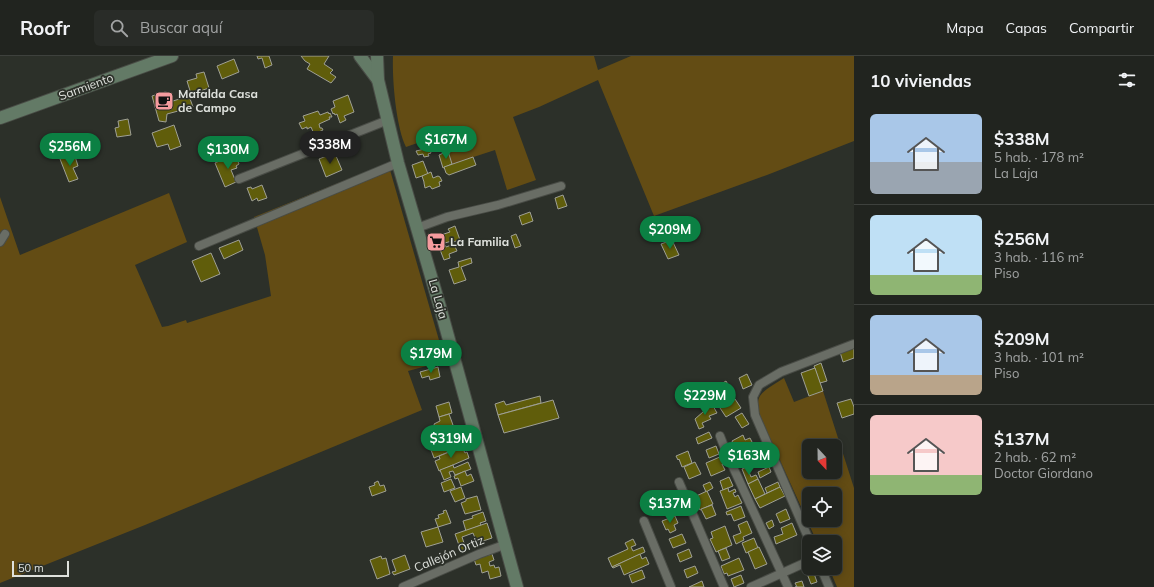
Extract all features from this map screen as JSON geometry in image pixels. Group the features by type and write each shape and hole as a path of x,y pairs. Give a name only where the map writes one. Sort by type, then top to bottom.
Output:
{"main road":[{"name":"Sarmiento","path":"0,118 172,56"},
{"name":"La Laja","path":"360,56 378,80"},
{"name":"La Laja","path":"377,56 378,80 398,163 460,377 504,545 517,587"}],"street":[{"path":"239,179 388,120"},
{"path":"199,246 398,163"},
{"path":"417,228 446,217 498,205 561,186"},
{"path":"0,242 5,234"},
{"path":"807,535 755,416 752,397 759,385 781,372 854,344"},
{"path":"720,436 788,587"},
{"path":"680,482 724,587"},
{"path":"644,520 671,587"},
{"name":"Callejón Ortiz","path":"402,587 504,545"},
{"path":"751,587 802,564"},
{"path":"824,575 829,587"}],"shaded area":[{"path":"393,56 594,56 598,70 631,56 854,56 854,141 767,175 654,216 598,80 539,107 513,117 536,180 507,190 495,150 452,164 443,134 406,147 400,128 395,103"},
{"path":"388,163 445,361 408,371 422,410 145,525 0,583 0,197 20,255 169,193 187,242 135,265 162,327 186,320 187,323 271,296 265,255 254,217"},
{"path":"784,378 794,402 823,391 838,439 802,439 802,479 842,479 842,450 854,488 854,587 837,587 832,575 842,575 842,535 814,535 810,527 842,527 842,487 802,487 802,509 759,414 759,398 766,389"}],"building":[{"path":"257,56 269,56 272,65 265,68 262,58 258,59"},
{"path":"301,56 329,56 324,64 333,70 330,73 336,77 331,83 307,69 310,64"},
{"path":"234,59 239,72 222,79 217,66"},
{"path":"204,72 209,88 191,94 187,81 197,78 196,74"},
{"path":"165,92 170,93 173,101 189,96 193,107 167,114 166,122 159,121 152,96"},
{"path":"348,95 354,112 344,116 346,120 340,123 337,114 333,114 331,109 335,107 333,101"},
{"path":"318,111 320,115 328,112 332,117 329,117 330,119 319,124 320,128 323,130 314,134 311,127 302,129 299,123 305,121 303,116"},
{"path":"128,119 131,135 117,137 115,128 119,127 118,121"},
{"path":"174,125 181,146 170,150 168,144 157,147 152,133"},
{"path":"429,148 431,153 428,154 429,156 424,157 423,154 418,155 416,151"},
{"path":"448,151 452,164 443,168 439,155"},
{"path":"74,153 78,166 73,168 78,179 69,182 60,159"},
{"path":"235,154 239,164 236,166 237,168 231,170 236,182 225,187 215,163"},
{"path":"329,155 330,158 336,156 342,170 326,177 319,159"},
{"path":"473,157 476,165 449,175 446,173 444,167"},
{"path":"423,161 428,174 416,178 412,165"},
{"path":"431,172 433,178 438,176 442,181 439,182 440,186 432,189 430,186 425,188 422,176"},
{"path":"262,185 267,198 258,201 257,198 252,201 247,188 251,187 252,189"},
{"path":"563,195 567,206 558,209 555,198"},
{"path":"530,212 533,221 522,225 519,216"},
{"path":"666,224 672,237 663,241 657,228"},
{"path":"455,226 460,240 441,244 438,236 450,232 448,229"},
{"path":"516,234 521,246 515,248 511,236"},
{"path":"439,238 442,246 436,249 432,240"},
{"path":"239,240 243,250 224,259 219,248"},
{"path":"672,240 679,255 668,259 661,244"},
{"path":"454,244 457,251 449,254 450,258 444,260 439,247 445,245 446,247"},
{"path":"211,253 220,274 201,282 192,261"},
{"path":"471,258 472,263 461,267 466,280 454,284 449,270 459,267 458,262"},
{"path":"853,347 854,358 843,362 840,352"},
{"path":"821,363 827,381 820,383 814,366"},
{"path":"438,367 440,377 430,380 429,376 422,378 420,372"},
{"path":"815,368 823,391 809,396 801,373"},
{"path":"747,374 752,385 743,389 739,378"},
{"path":"726,381 732,392 722,397 717,389 718,386"},
{"path":"540,396 541,403 498,415 495,404 504,401 506,405"},
{"path":"718,396 723,402 716,407 712,401"},
{"path":"735,399 741,408 726,417 720,408"},
{"path":"851,399 854,407 854,414 842,418 837,403"},
{"path":"553,400 559,418 504,433 498,415"},
{"path":"449,402 452,413 439,417 436,406"},
{"path":"712,404 717,413 709,416 711,419 702,423 704,427 699,429 695,419"},
{"path":"742,413 749,424 742,428 735,417"},
{"path":"449,414 453,425 436,431 434,424 440,421 439,417"},
{"path":"453,425 456,434 446,438 443,429"},
{"path":"709,432 712,438 698,444 696,438"},
{"path":"743,435 745,440 750,438 753,444 760,443 765,452 754,457 756,460 741,467 733,452 736,450 732,441"},
{"path":"456,436 459,444 457,445 458,448 434,458 430,447"},
{"path":"716,446 719,454 709,458 706,450"},
{"path":"462,447 465,453 467,452 469,458 439,471 435,461 440,459 439,456"},
{"path":"688,451 692,463 682,467 676,456"},
{"path":"722,456 725,463 722,464 725,470 711,476 706,463"},
{"path":"468,462 471,469 455,475 453,471 449,472 451,477 444,480 440,470 453,465 454,468"},
{"path":"695,462 701,474 689,479 684,467"},
{"path":"747,467 751,477 756,475 758,479 748,484 742,469"},
{"path":"769,467 771,472 760,478 758,472"},
{"path":"465,471 467,476 471,474 474,481 461,486 458,478 455,479 454,476"},
{"path":"729,477 733,486 723,490 720,481"},
{"path":"451,479 455,488 444,492 441,483"},
{"path":"758,479 765,494 755,499 748,484"},
{"path":"378,481 380,486 384,485 386,491 372,496 369,487 375,485 374,483"},
{"path":"710,482 713,488 706,492 703,485"},
{"path":"778,482 780,487 767,493 765,488"},
{"path":"461,487 465,498 455,502 450,491"},
{"path":"780,487 785,496 760,508 755,499"},
{"path":"728,488 729,492 735,489 736,492 733,493 735,497 738,495 742,503 727,509 720,491"},
{"path":"707,491 713,504 700,510 694,497"},
{"path":"477,496 481,510 465,514 461,503 466,501 466,499"},
{"path":"665,497 668,505 657,509 654,501"},
{"path":"712,505 716,515 706,519 701,509"},
{"path":"741,506 745,517 734,521 731,514 727,515 726,512"},
{"path":"786,509 790,519 780,523 776,514"},
{"path":"446,510 451,523 438,527 435,519 439,518 438,515 444,513 443,511"},
{"path":"483,512 486,521 480,523 481,525 466,531 463,521 473,518 472,516"},
{"path":"675,516 678,523 674,525 676,530 670,533 668,529 666,530 662,521"},
{"path":"772,520 774,526 769,529 766,523"},
{"path":"747,521 752,533 743,537 744,540 736,544 733,536 741,533 738,525"},
{"path":"487,523 492,538 477,543 473,533 462,537 466,549 461,551 455,534"},
{"path":"792,523 797,535 776,544 774,537 783,534 781,528"},
{"path":"725,526 732,545 716,552 710,539 713,538 711,532"},
{"path":"438,527 443,542 426,547 421,532"},
{"path":"682,534 686,543 673,548 669,539"},
{"path":"754,538 758,548 746,553 742,543"},
{"path":"633,539 636,545 631,547 633,551 643,547 645,552 612,567 608,558 628,549 625,543"},
{"path":"759,547 767,564 755,569 748,552"},
{"path":"726,548 730,558 722,561 718,551"},
{"path":"689,549 692,557 680,562 677,554"},
{"path":"492,554 494,560 489,562 490,566 494,565 495,568 499,567 501,576 490,579 488,571 482,573 480,564 476,565 474,559"},
{"path":"640,554 642,559 646,557 649,564 624,575 620,565 613,568 612,567"},
{"path":"405,555 410,569 394,575 392,572 396,571 392,560"},
{"path":"381,556 382,559 386,558 390,574 377,579 370,560"},
{"path":"739,558 744,570 728,576 727,573 724,574 721,566"},
{"path":"695,566 698,573 687,578 684,570"},
{"path":"642,570 645,578 632,583 629,575"},
{"path":"741,575 744,583 734,587 731,579"},
{"path":"808,575 814,575 817,582 811,584"},
{"path":"702,581 704,587 689,587"},
{"path":"802,581 804,587 797,587 795,583"}],"place":[{"name":"Mafalda Casa de Campo","path":"164,101"},
{"name":"La Familia","path":"436,242"}]}
